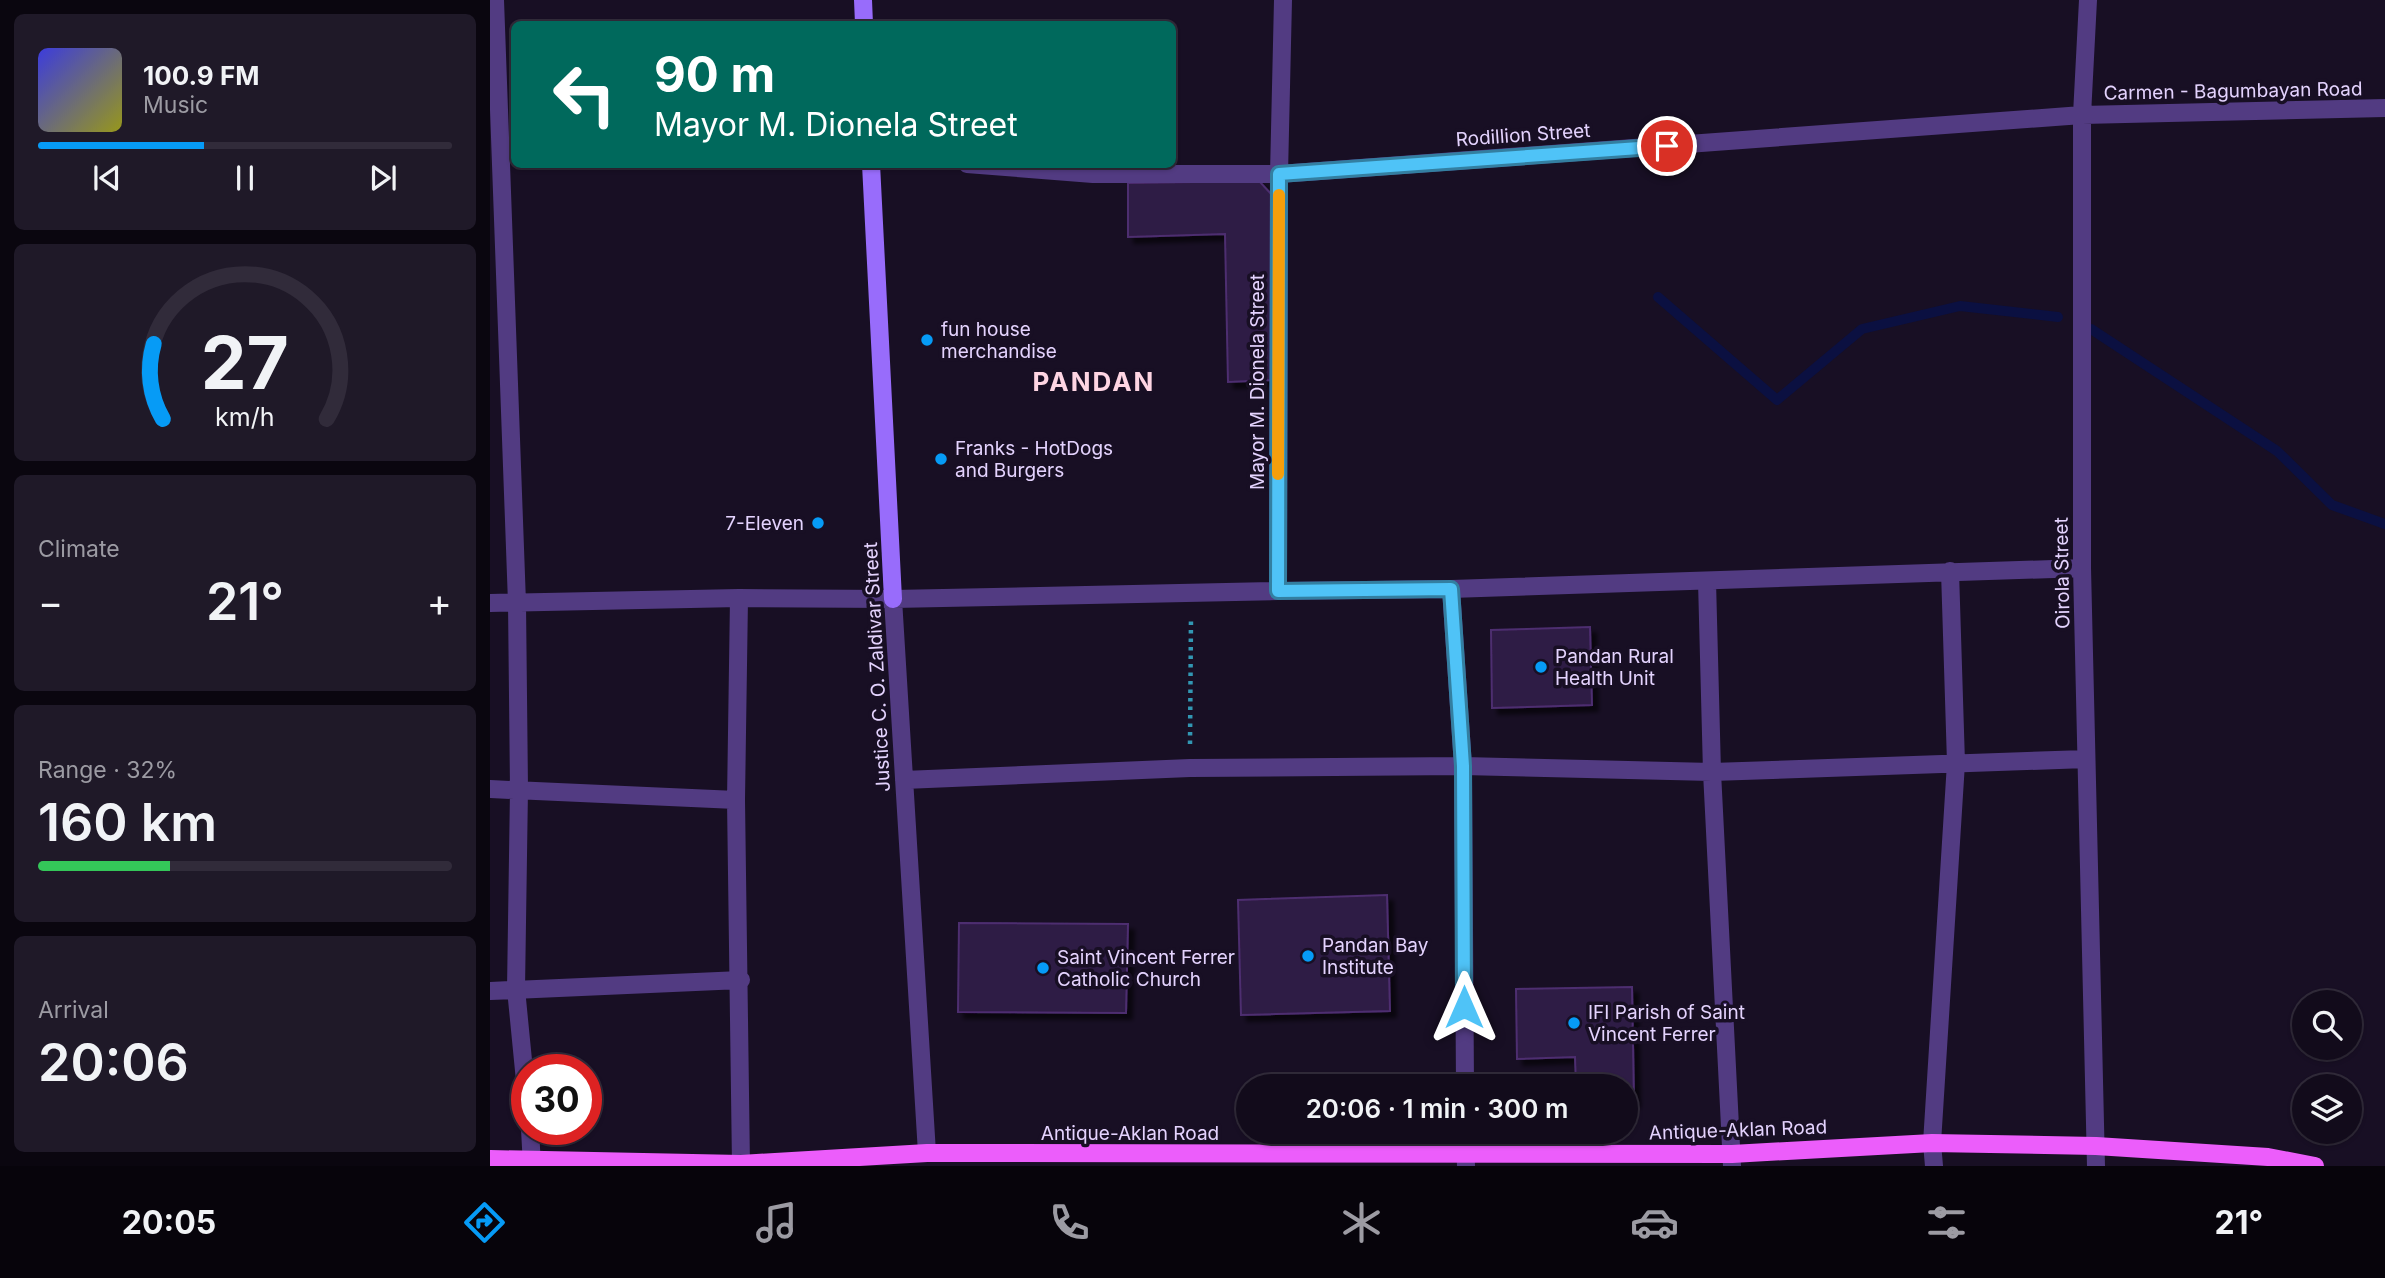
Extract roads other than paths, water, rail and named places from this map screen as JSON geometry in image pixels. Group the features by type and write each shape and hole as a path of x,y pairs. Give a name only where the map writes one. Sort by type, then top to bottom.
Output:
{"main road":[{"name":"Antique-Aklan Road","path":"490,1159 741,1165 928,1159 1732,1160 1932,1143 2096,1146 2268,1157 2315,1166"}],"street":[{"path":"495,0 517,603 519,789 516,989 522,1054"},
{"path":"863,0 864,21"},
{"name":"Mayor M. Dionela Street","path":"1278,591 1279,174 1283,0"},
{"name":"Oirola Street","path":"2088,0 2082,116 2082,568 2096,1166"},
{"name":"Carmen - Bagumbayan Road","path":"2082,116 2385,108"},
{"name":"Rodillion Street","path":"1017,168 1093,174 1279,174 2082,116"},
{"name":"Justice C. O. Zaldivar Street","path":"871,168 893,598 928,1159"},
{"path":"490,603 739,597 893,598 1191,591 1451,589 2082,568"},
{"path":"1934,1166 1932,1143 1956,764 1950,572"},
{"path":"1707,581 1712,772 1732,1160"},
{"path":"1451,589 1463,766 1465,1074"},
{"path":"739,597 736,800 741,979 741,1165"},
{"path":"904,780 1190,768 1463,766 1712,772 2086,759"},
{"path":"490,789 736,800"},
{"path":"490,991 741,979"}],"waterway":[{"path":"1658,297 1777,400 1862,329 1960,306 2058,317"},
{"path":"2091,329 2277,451 2332,505 2385,524"}],"place":[{"name":"fun house merchandise","path":"927,340"},
{"name":"Franks - HotDogs and Burgers","path":"941,459"},
{"name":"7-Eleven","path":"818,523"},
{"name":"Pandan Rural Health Unit","path":"1541,667"},
{"name":"Pandan Bay Institute","path":"1308,956"},
{"name":"Saint Vincent Ferrer Catholic Church","path":"1043,968"},
{"name":"IFI Parish of Saint Vincent Ferrer","path":"1574,1023"}],"district":[{"name":"PANDAN","path":"1094,381"}]}
